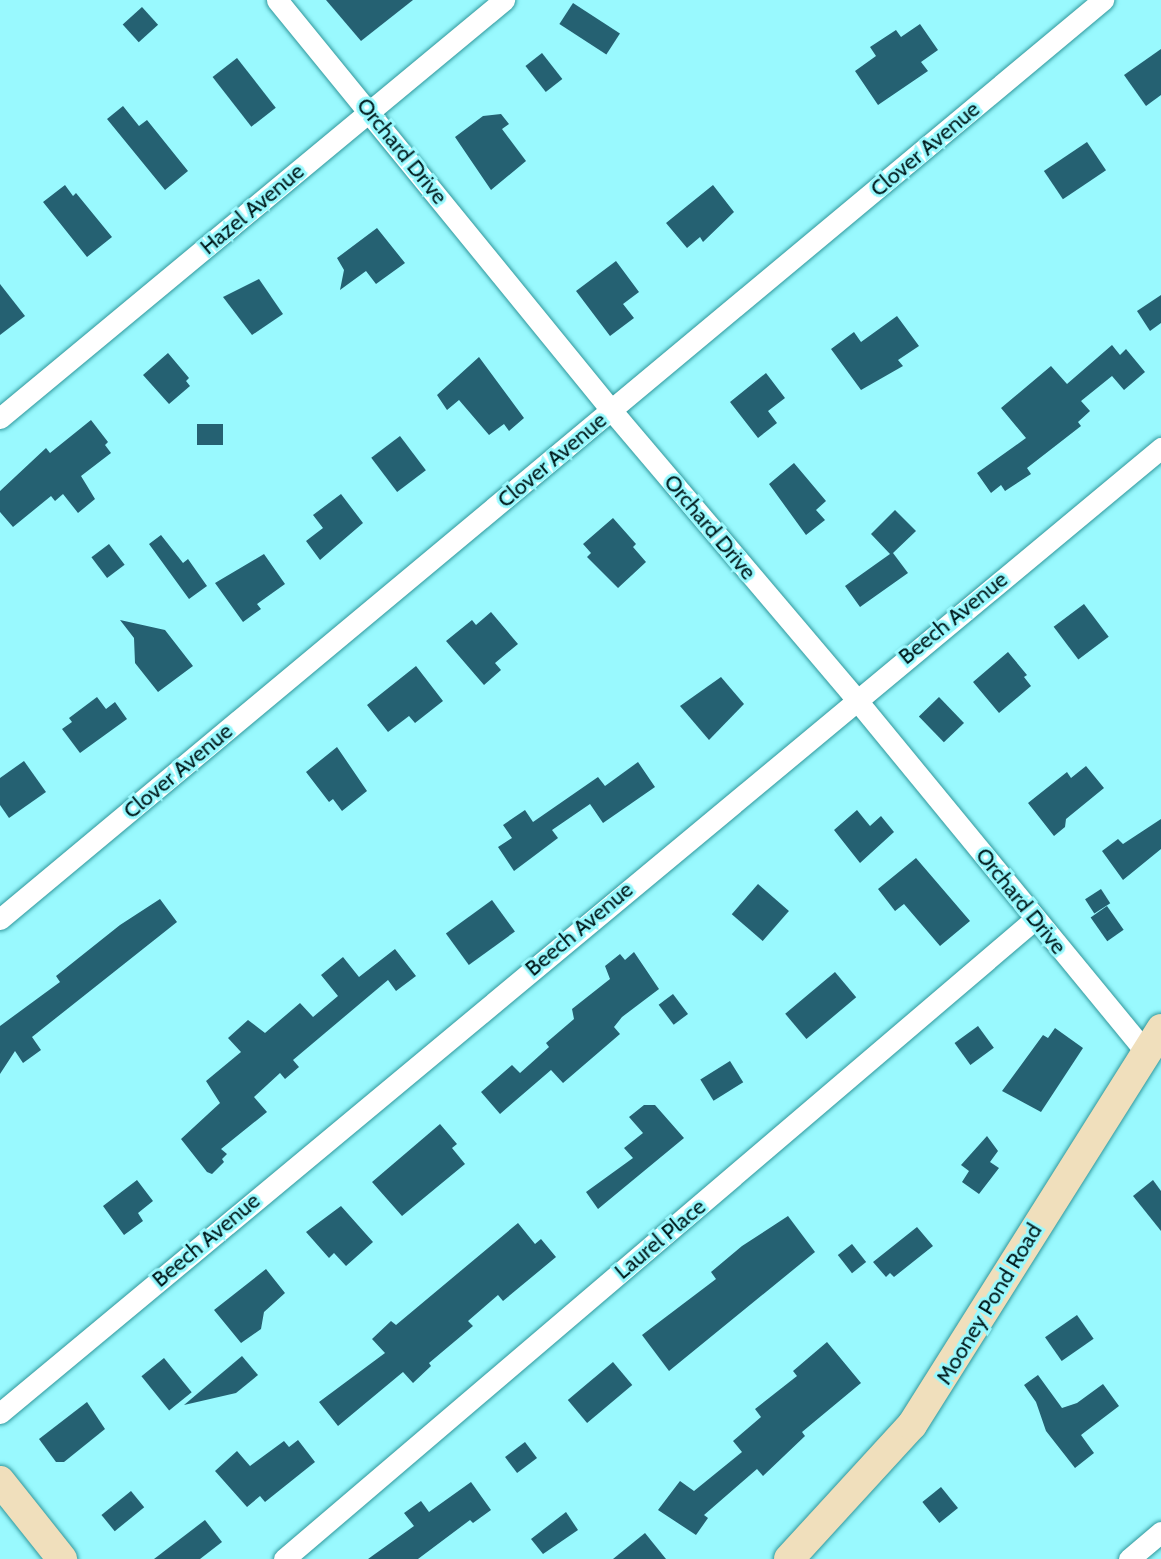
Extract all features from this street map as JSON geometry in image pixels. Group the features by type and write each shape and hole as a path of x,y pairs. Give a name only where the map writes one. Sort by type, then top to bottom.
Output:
{"street":[{"name":"Orchard Drive","path":"277,0 370,111 612,411 855,698 1035,920 1153,1040"},
{"name":"Hazel Avenue","path":"0,418 504,0"},
{"name":"Clover Avenue","path":"0,919 1103,0"},
{"name":"Beech Avenue","path":"0,1413 855,698 1161,448"},
{"name":"Laurel Place","path":"284,1559 1035,920"},
{"name":"Mooney Pond Road","path":"789,1559 912,1425 1153,1040"},
{"path":"0,1481 62,1559"},
{"path":"1129,1559 1161,1532"}],"building":[{"path":"326,0 413,0 361,41"},
{"path":"573,3 620,33 606,54 559,24"},
{"path":"142,7 158,25 139,42 123,24"},
{"path":"920,24 938,50 921,62 928,71 878,105 855,71 876,56 870,47 896,30 901,37"},
{"path":"1161,49 1161,95 1146,106 1124,75"},
{"path":"542,53 562,79 546,92 525,66"},
{"path":"237,58 276,108 251,127 213,77"},
{"path":"123,106 139,126 147,120 188,171 165,190 107,119"},
{"path":"501,114 509,124 502,129 526,161 491,190 455,137 483,116"},
{"path":"1087,142 1106,170 1063,199 1044,171"},
{"path":"65,185 73,196 76,193 112,237 87,257 43,202"},
{"path":"713,185 734,212 703,242 700,237 687,248 666,223"},
{"path":"377,228 405,263 376,284 366,271 340,290 344,270 337,258"},
{"path":"616,261 639,292 623,304 634,318 610,336 576,291"},
{"path":"259,279 283,314 252,335 223,297"},
{"path":"0,284 25,316 0,335"},
{"path":"1161,295 1161,323 1150,331 1137,311"},
{"path":"897,316 919,346 898,360 903,366 861,390 831,349 854,332 861,342"},
{"path":"1112,345 1120,355 1126,349 1145,372 1124,390 1112,376 1081,401 1090,411 1078,422 1081,426 1027,468 1031,474 1005,491 1001,485 991,493 977,473 1026,438 1001,408 1051,366 1067,384"},
{"path":"168,353 189,378 186,381 190,386 169,404 143,375"},
{"path":"479,357 524,418 509,431 504,424 489,435 459,400 447,410 437,395"},
{"path":"766,373 785,398 768,411 777,423 758,438 730,402"},
{"path":"91,420 108,442 105,445 111,453 81,476 95,499 78,513 63,494 55,501 51,496 13,527 0,512 0,491 46,448 50,453"},
{"path":"197,424 223,424 223,445 197,445"},
{"path":"400,436 426,470 397,492 371,458"},
{"path":"794,463 826,501 816,510 825,520 806,535 769,484"},
{"path":"341,494 363,523 320,560 306,541 323,528 313,515"},
{"path":"895,510 916,531 893,553 908,573 860,607 845,586 890,554 871,534"},
{"path":"613,518 636,544 633,547 646,562 618,588 587,557 591,553 583,544"},
{"path":"161,535 183,563 188,559 207,586 189,599 149,544"},
{"path":"109,544 125,565 107,578 91,557"},
{"path":"264,554 285,584 257,604 261,609 243,622 215,583"},
{"path":"1084,604 1109,637 1078,660 1054,627"},
{"path":"491,612 518,644 495,663 501,670 484,685 446,641 472,620 476,625"},
{"path":"120,620 165,630 193,666 158,692 135,663 134,638"},
{"path":"1008,652 1027,675 1024,677 1031,686 999,713 973,682"},
{"path":"416,666 443,701 415,723 409,716 388,732 367,705"},
{"path":"721,677 744,704 709,740 680,706"},
{"path":"97,697 106,709 115,702 127,719 80,753 62,729 72,722 69,718"},
{"path":"939,697 964,723 944,742 919,716"},
{"path":"337,747 367,791 342,811 333,799 329,802 306,772"},
{"path":"24,761 46,792 9,818 0,805 0,778"},
{"path":"638,762 655,787 603,823 590,804 552,830 558,838 514,871 498,847 512,838 503,825 525,810 533,822 598,777 605,786"},
{"path":"1086,766 1104,788 1066,819 1065,827 1054,836 1028,803 1067,772 1071,778"},
{"path":"857,810 870,826 881,816 894,832 860,863 834,830"},
{"path":"1161,819 1161,849 1123,880 1102,851 1118,839 1123,844"},
{"path":"916,858 970,921 940,946 904,904 895,911 878,889"},
{"path":"758,884 789,911 763,941 732,914"},
{"path":"1101,889 1110,903 1094,914 1085,899"},
{"path":"160,899 177,922 32,1037 41,1050 23,1063 15,1051 0,1074 0,1026 60,982 56,976 120,925"},
{"path":"492,900 515,932 469,965 446,934"},
{"path":"1107,906 1124,930 1107,941 1091,917"},
{"path":"395,949 416,976 396,991 388,980 293,1060 299,1067 285,1079 280,1073 254,1097 267,1112 221,1149 227,1154 222,1159 224,1162 212,1174 207,1172 181,1139 220,1103 206,1081 241,1052 228,1038 248,1020 265,1033 300,1003 313,1017 338,996 321,975 343,957 359,977"},
{"path":"634,952 659,989 622,1017 614,1027 620,1034 563,1083 551,1070 500,1114 481,1092 512,1065 520,1073 549,1047 546,1043 574,1019 572,1009 610,979 605,966 620,954 625,960"},
{"path":"835,972 856,997 806,1039 785,1014"},
{"path":"673,994 688,1014 674,1025 659,1005"},
{"path":"978,1026 994,1048 970,1065 955,1043"},
{"path":"1055,1028 1083,1048 1041,1112 1002,1091 1043,1035 1048,1038"},
{"path":"730,1061 743,1082 714,1101 700,1080"},
{"path":"644,1105 655,1105 684,1138 598,1209 586,1192 633,1158 624,1148 643,1133 629,1117"},
{"path":"440,1124 457,1144 452,1148 465,1164 402,1216 372,1182"},
{"path":"987,1136 998,1151 990,1162 999,1168 979,1194 962,1182 969,1171 961,1165"},
{"path":"137,1180 153,1201 138,1213 143,1221 124,1235 103,1206"},
{"path":"1153,1180 1161,1191 1161,1231 1133,1196"},
{"path":"341,1206 373,1242 346,1266 334,1253 329,1258 306,1232"},
{"path":"788,1216 815,1252 669,1371 642,1335 716,1279 711,1272 742,1246"},
{"path":"518,1223 535,1244 541,1239 556,1257 503,1301 498,1295 468,1321 473,1326 429,1363 431,1366 413,1383 403,1372 338,1426 319,1402 385,1353 372,1339 391,1321 396,1325"},
{"path":"917,1227 933,1246 894,1277 890,1273 886,1277 873,1262"},
{"path":"852,1244 866,1262 852,1273 838,1255"},
{"path":"266,1269 285,1293 264,1312 261,1329 241,1343 214,1310"},
{"path":"1077,1315 1094,1339 1062,1361 1045,1337"},
{"path":"827,1342 861,1383 802,1432 805,1436 763,1476 757,1469 704,1515 708,1518 696,1535 658,1510 680,1481 694,1491 742,1452 733,1441 761,1417 755,1409 797,1376 793,1371"},
{"path":"242,1356 258,1375 236,1393 184,1405"},
{"path":"164,1358 192,1392 169,1410 141,1376"},
{"path":"613,1362 632,1385 587,1423 568,1400"},
{"path":"1038,1375 1062,1408 1077,1403 1103,1384 1119,1406 1081,1435 1094,1453 1075,1468 1046,1431 1036,1402 1024,1385"},
{"path":"87,1402 105,1429 64,1462 56,1462 39,1439"},
{"path":"298,1440 315,1462 265,1502 260,1496 247,1507 215,1471 237,1451 250,1466 284,1441 289,1447"},
{"path":"525,1442 537,1458 517,1473 505,1457"},
{"path":"471,1482 491,1510 473,1523 470,1520 418,1559 368,1559 414,1526 404,1513 421,1501 429,1512"},
{"path":"941,1487 958,1508 939,1523 922,1502"},
{"path":"131,1491 144,1507 115,1531 101,1515"},
{"path":"566,1512 578,1530 543,1554 531,1539"},
{"path":"205,1520 222,1542 200,1559 154,1559"},
{"path":"645,1533 666,1559 613,1559"}]}
